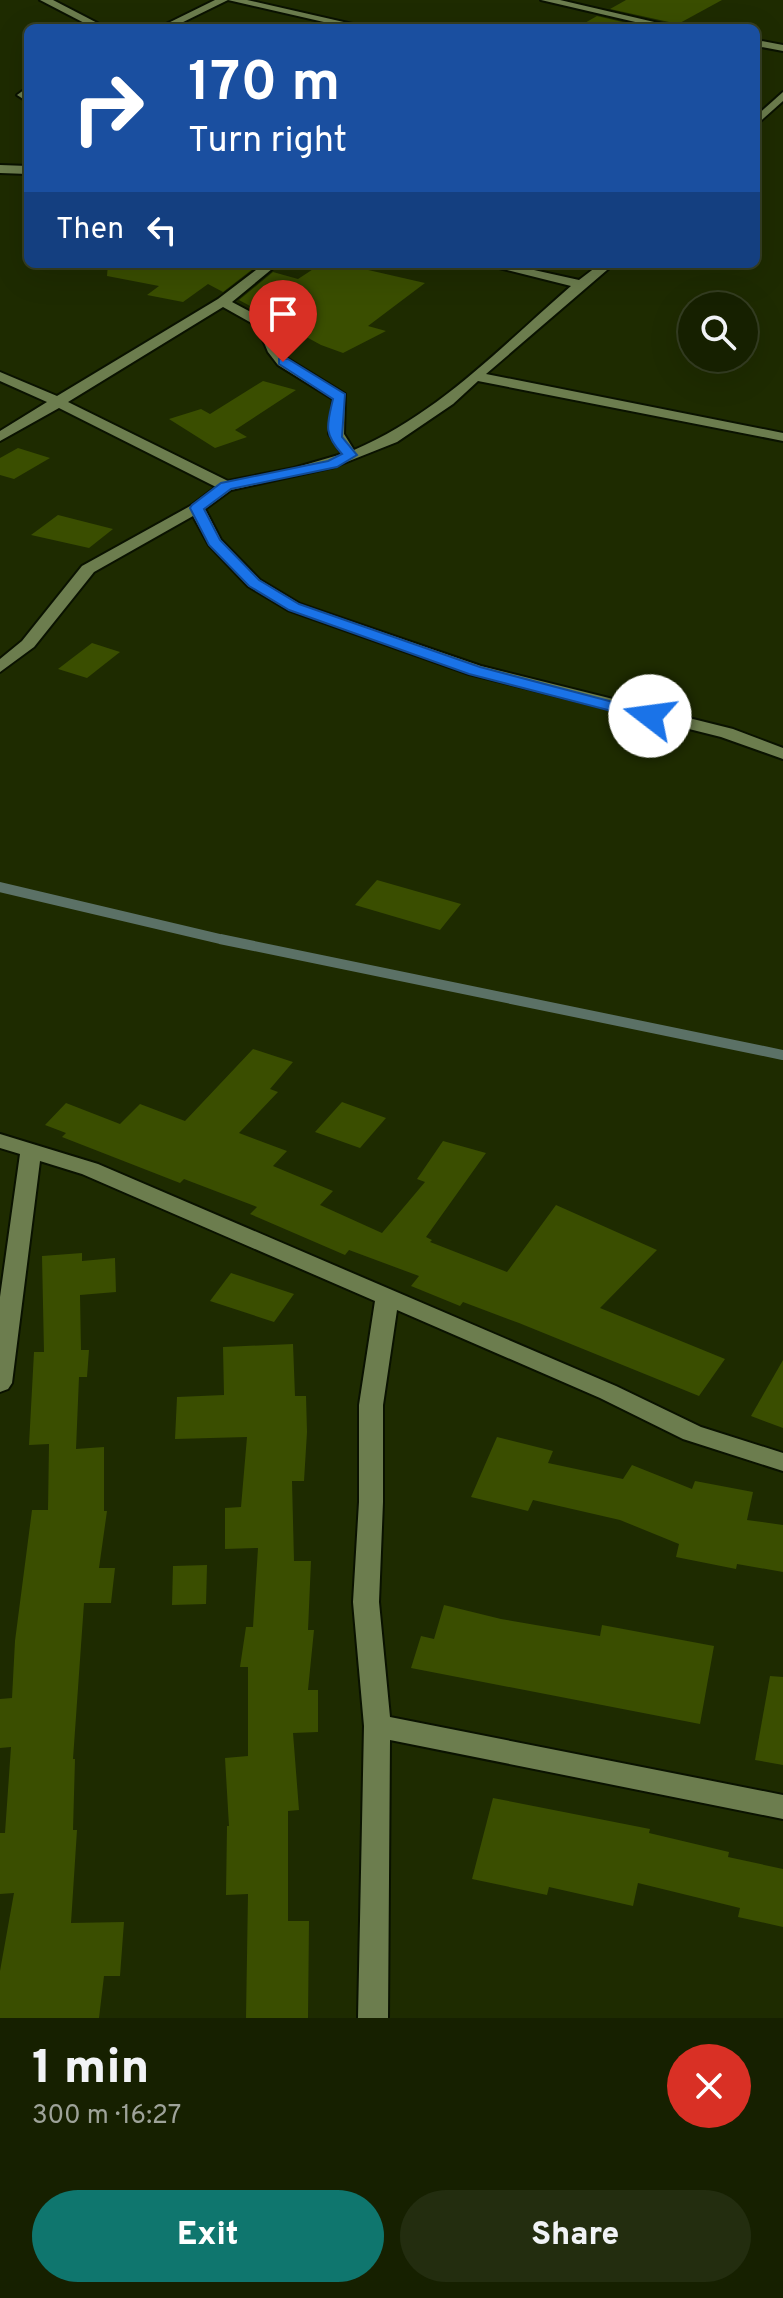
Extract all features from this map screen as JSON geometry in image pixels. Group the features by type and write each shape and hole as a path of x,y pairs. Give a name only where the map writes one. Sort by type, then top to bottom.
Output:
{"street":[{"path":"45,0 94,24"},
{"path":"172,24 223,0"},
{"path":"233,0 346,24"},
{"path":"546,0 645,24"},
{"path":"760,44 783,48"},
{"path":"760,119 781,101"},
{"path":"0,169 24,170"},
{"path":"0,437 223,302 267,268"},
{"path":"507,268 581,284"},
{"path":"0,667 28,644 88,569 197,508 226,486 332,464 421,424 447,405 475,376 603,268"},
{"path":"223,302 263,324 275,352 283,362 340,397 334,422 335,438 351,455"},
{"path":"0,376 91,417 226,486"},
{"path":"475,376 783,437"},
{"path":"197,508 214,542 254,583 294,607 475,670 727,733 783,754"},
{"path":"0,1141 90,1169 608,1392 692,1433 783,1462"},
{"path":"0,1383 31,1149"},
{"path":"373,2018 377,1726 366,1602 371,1405 387,1299"},
{"path":"377,1726 783,1807"}],"building":[{"path":"626,0 722,0 678,24 610,9"},
{"path":"597,16 631,24 583,24"},
{"path":"108,268 254,268 223,292 208,284 183,302 147,295 159,286 107,276"},
{"path":"315,268 359,268 425,283 368,326 386,331 343,353 321,345 239,300 273,272 298,279"},
{"path":"263,381 296,390 235,430 247,437 215,448 169,419 201,409 210,414"},
{"path":"18,448 50,458 14,479 0,475 0,458"},
{"path":"58,515 113,529 89,548 31,535"},
{"path":"92,643 120,652 87,678 58,669"},
{"path":"377,880 461,904 440,930 355,905"},
{"path":"253,1049 293,1062 270,1089 278,1092 239,1133 287,1151 273,1166 333,1191 320,1205 382,1233 425,1182 417,1179 443,1141 486,1153 426,1237 432,1240 430,1242 507,1272 556,1205 657,1250 600,1308 725,1359 699,1396 519,1323 463,1302 460,1306 411,1286 419,1276 349,1250 345,1255 250,1214 257,1207 184,1179 180,1183 62,1137 66,1133 45,1125 66,1103 120,1124 140,1104 185,1121"},
{"path":"342,1102 386,1118 360,1148 315,1132"},
{"path":"82,1253 82,1261 115,1258 116,1292 80,1295 81,1350 89,1350 87,1377 79,1377 76,1449 104,1447 104,1511 107,1511 99,1568 115,1568 111,1603 84,1603 73,1759 73,1830 77,1830 71,1923 124,1922 120,1976 104,1976 99,2018 0,2018 0,1971 14,1893 0,1894 0,1833 5,1833 11,1747 0,1748 0,1699 12,1698 15,1641 32,1510 48,1510 49,1444 29,1445 34,1352 44,1352 42,1256"},
{"path":"231,1273 294,1294 274,1322 210,1301"},
{"path":"293,1344 295,1396 306,1396 307,1432 304,1481 292,1481 294,1561 311,1561 308,1630 314,1630 308,1690 318,1690 318,1732 293,1733 299,1810 288,1811 288,1921 309,1921 308,2018 246,2018 248,1894 226,1895 229,1826 225,1758 248,1756 248,1667 240,1667 246,1627 253,1627 258,1548 225,1549 225,1508 241,1507 247,1437 175,1439 177,1397 224,1395 223,1347"},
{"path":"783,1360 783,1428 751,1416"},
{"path":"497,1437 553,1451 548,1463 623,1479 632,1465 692,1489 695,1481 753,1492 747,1520 783,1525 783,1572 737,1564 736,1569 676,1557 679,1544 620,1520 533,1500 528,1511 471,1497"},
{"path":"207,1565 206,1604 172,1605 173,1566"},
{"path":"444,1605 501,1619 600,1636 602,1625 714,1646 700,1724 411,1668 421,1636 434,1639"},
{"path":"770,1676 783,1677 783,1765 755,1760"},
{"path":"493,1798 650,1829 649,1833 729,1852 728,1857 783,1869 783,1927 738,1917 740,1908 638,1883 633,1906 549,1887 547,1895 472,1879"}],"waterway":[{"path":"0,887 220,939 783,1055"}],"route":[{"path":"283,362 340,397 334,422 335,438 351,455 332,464 226,486 197,508 214,542 254,583 294,607 475,670 650,716"}]}
